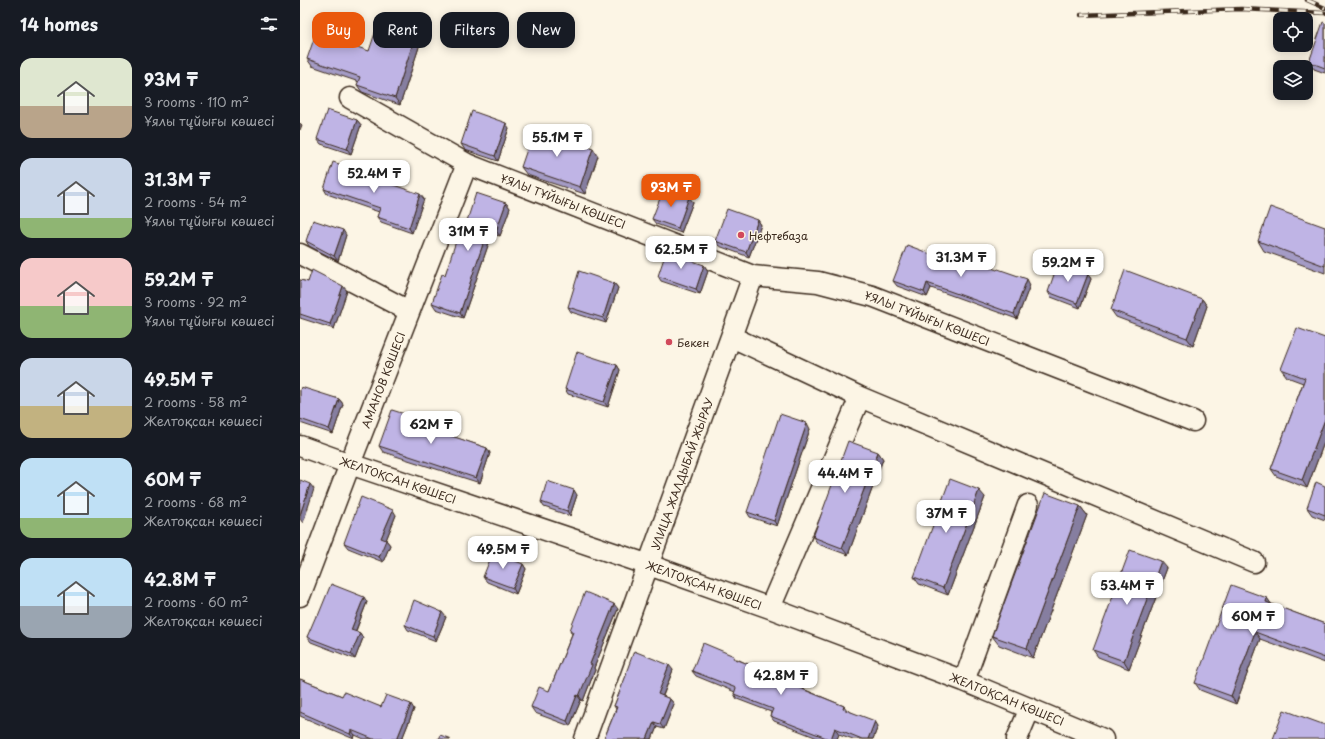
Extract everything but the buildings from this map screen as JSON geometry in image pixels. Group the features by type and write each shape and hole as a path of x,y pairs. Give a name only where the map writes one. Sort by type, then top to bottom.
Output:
{"street":[{"name":"ҰЯЛЫ ТҰЙЫҒЫ КӨШЕСІ","path":"350,98 467,164 753,276 818,282 872,296 1193,421"},
{"name":"АМАНОВ КӨШЕСІ","path":"300,596 467,164"},
{"path":"300,254 409,311"},
{"name":"УЛИЦА ЖАЛДЫБАЙ ЖЫРАУ","path":"585,739 753,276"},
{"path":"732,337 860,397 1254,562"},
{"path":"770,608 860,397"},
{"name":"ЖЕЛТОҚСАН КӨШЕСІ","path":"300,446 649,565 770,608 964,681 1103,739"},
{"path":"964,681 1028,506"},
{"path":"1017,739 1030,708"}],"railway":[{"path":"1307,0 1325,8"},
{"path":"1081,15 1241,9 1325,13"}],"place":[{"name":"Нефтебаза","path":"741,235"},
{"name":"Бекен","path":"669,342"}]}
